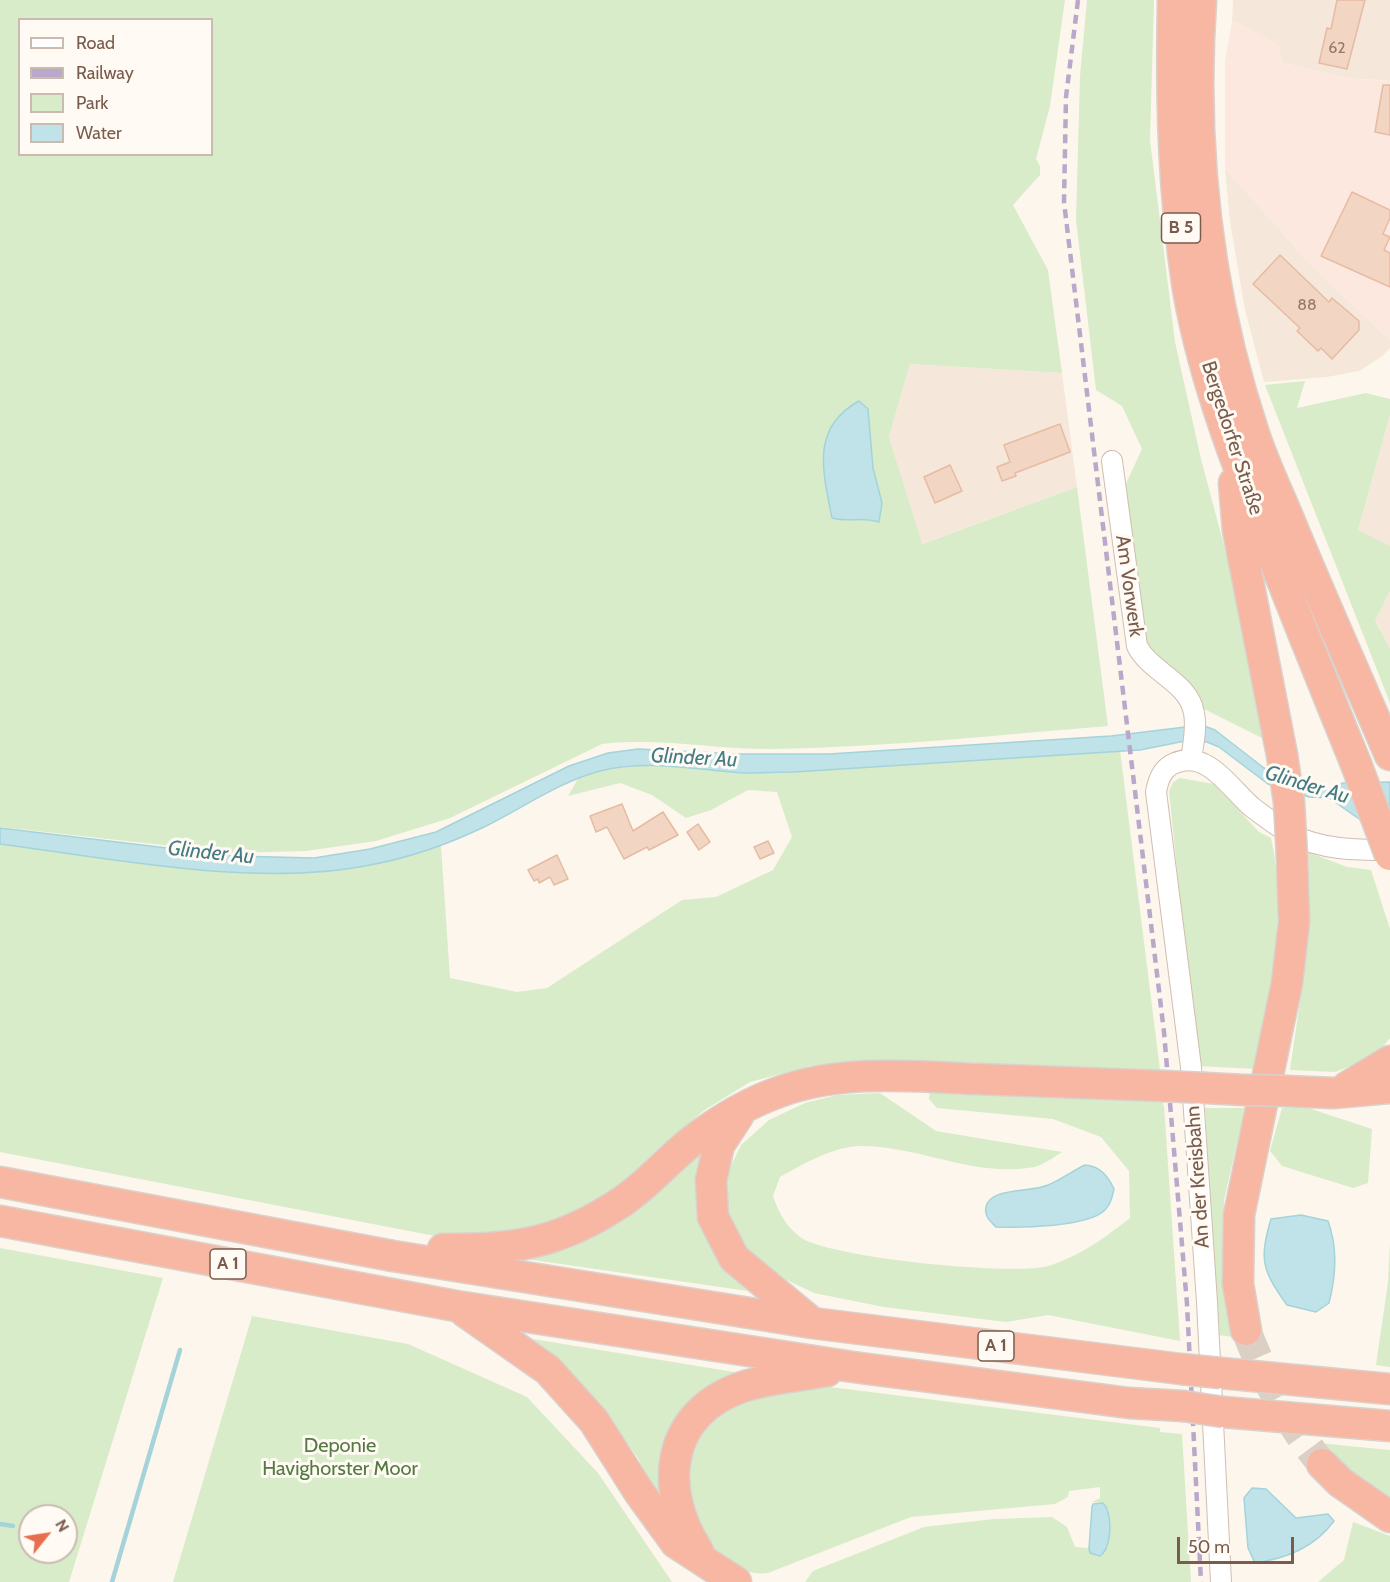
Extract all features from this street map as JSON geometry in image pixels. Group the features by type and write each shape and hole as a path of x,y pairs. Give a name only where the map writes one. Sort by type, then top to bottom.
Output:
{"highway":[{"name":"Bergedorfer Straße","path":"1173,0 1172,123 1189,291 1201,344 1232,450 1390,855"},
{"name":"Bergedorfer Straße","path":"1201,0 1197,62 1200,172 1209,253 1229,348 1254,435 1390,755"},
{"path":"1232,450 1238,530 1289,802 1294,922 1287,982 1239,1215 1238,1284 1246,1330"},
{"path":"1333,1093 1356,1083 1390,1061"},
{"path":"393,1256 426,1249 489,1249 539,1242 577,1227 624,1200 692,1141 743,1108 779,1092 821,1080 904,1076 1333,1093 1390,1088"},
{"path":"1333,1093 1390,1107"},
{"path":"743,1108 718,1145 711,1180 713,1217 734,1258 812,1323"},
{"name":"A 1","path":"0,1182 393,1256 812,1323 1181,1369 1390,1389"},
{"name":"A 1","path":"0,1221 456,1306 853,1367 1129,1403 1390,1426"},
{"path":"456,1306 548,1370 594,1421 662,1527 676,1543 736,1582"},
{"path":"709,1566 689,1538 676,1503 673,1468 682,1437 691,1423 708,1406 742,1387 853,1367"},
{"path":"1322,1464 1340,1482 1390,1517"}],"street":[{"name":"Am Vorwerk","path":"1112,461 1137,646 1149,663 1186,694 1193,706 1193,742"},
{"name":"An der Kreisbahn","path":"1193,742 1161,774 1156,792 1191,1067 1208,1311 1221,1582"},
{"path":"1193,742 1216,772 1252,807 1292,834 1341,848 1390,849"}],"shaded area":[{"path":"1233,0 1390,0 1390,81 1346,78 1282,63 1278,45 1232,21"},
{"path":"1232,21 1278,45 1283,63 1346,78 1390,81 1390,340 1314,268 1225,168 1225,61"},
{"path":"1225,168 1314,268 1390,340 1390,348 1381,357 1359,371 1327,377 1264,382 1245,310 1230,222"},
{"path":"910,364 1062,373 1077,487 921,544 889,437"},
{"path":"1390,415 1390,546 1358,530"},
{"path":"1390,591 1390,648 1375,621"}],"green space":[{"path":"0,0 1065,0 1050,106 1036,159 1040,166 1040,175 1013,205 1048,270 1062,373 910,364 889,437 922,544 1077,487 1108,726 818,748 754,749 646,742 602,744 450,818 376,841 306,851 234,853 0,827"},
{"path":"1087,0 1154,0 1150,140 1175,342 1201,459 1243,617 1268,741 1202,708 1179,676 1146,643 1122,492 1142,449 1122,406 1096,390 1076,220 1080,76"},
{"path":"1305,381 1297,408 1366,393 1390,399 1390,415 1358,530 1390,546 1390,591 1375,621 1390,648 1390,703 1265,385"},
{"path":"1120,750 1160,1070 811,1066 750,1082 703,1111 618,1186 576,1213 512,1236 435,1236 0,1152 0,844 155,864 281,873 328,871 369,865 441,846 450,978 517,992 547,988 682,900 716,897 773,870 792,837 777,792 748,790 711,810 686,818 652,795 620,783 568,796 579,777 618,761 721,767"},
{"path":"1180,778 1214,784 1259,832 1271,838 1276,866 1277,924 1271,983 1257,1069 1197,1066 1169,791 1173,782"},
{"path":"1308,852 1347,867 1371,870 1390,929 1390,1038 1375,1057 1335,1072 1290,1070 1307,934"},
{"path":"930,1090 1161,1098 1164,1106 1180,1341 1048,1315 1006,1322 884,1307 814,1293 776,1275 743,1247 725,1209 726,1176 741,1145 769,1120 805,1103 837,1095 880,1093 936,1131 1062,1152 1037,1166 1012,1169 969,1165 883,1147 850,1147 829,1153 780,1177 773,1196 790,1228 800,1237 818,1245 846,1252 922,1263 999,1269 1028,1268 1048,1266 1082,1252 1130,1218 1129,1171 1101,1137 1053,1119 937,1108 929,1099"},
{"path":"1302,1106 1372,1129 1368,1183 1353,1188 1282,1166 1270,1151 1282,1108"},
{"path":"1205,1108 1245,1108 1224,1200 1223,1282 1234,1337 1217,1335"},
{"path":"710,1139 716,1254 748,1291 526,1259 573,1247 607,1224"},
{"path":"1390,1244 1390,1367 1376,1365 1388,1282"},
{"path":"0,1248 163,1278 78,1553 78,1504 18,1504 18,1564 75,1564 69,1582 0,1582"},
{"name":"Deponie Havighorster Moor","path":"252,1316 408,1344 527,1397 598,1473 672,1582 173,1582"},
{"path":"533,1339 740,1373 710,1386 662,1505 638,1458 607,1415"},
{"path":"822,1386 1160,1428 1160,1432 1182,1434 1191,1582 805,1582 813,1571 924,1527 994,1519 1052,1517 1067,1527 1075,1547 1089,1548 1090,1553 1108,1547 1109,1511 1103,1503 1092,1502 1100,1498 1100,1487 1069,1491 1068,1497 1055,1504 911,1517 768,1573 742,1570 729,1564 699,1534 687,1509 692,1436 738,1398"},
{"path":"1318,1443 1390,1450 1390,1498 1361,1479"},
{"path":"1353,1522 1390,1536 1390,1582 1318,1582 1344,1560"}],"water":[{"path":"859,401 868,409 873,468 882,503 879,522 832,518 826,484 824,452 827,438 833,424 843,412"},
{"name":"Glinder Au","path":"1202,725 1215,730 1264,768 1327,791 1343,783 1390,782 1390,829 1362,821 1329,798 1309,797 1268,784 1219,747 1207,742 1185,741 1140,750 794,772 744,773 672,766 618,768 600,771 569,782 482,828 413,855 370,865 326,871 280,874 185,869 0,844 0,828 234,856 314,858 370,849 436,832 569,766 608,753 638,749 737,754 829,754 1111,736"},
{"path":"1085,1165 1103,1172 1114,1189 1109,1205 1096,1216 1069,1223 1037,1227 996,1227 987,1216 986,1207 995,1196 1048,1185"},
{"path":"1301,1215 1328,1221 1335,1252 1329,1303 1316,1312 1287,1305 1272,1283 1265,1264 1265,1245 1271,1219"},
{"path":"1252,1488 1266,1489 1296,1518 1328,1514 1334,1521 1309,1545 1289,1555 1255,1563 1248,1548 1244,1498"},
{"path":"1103,1503 1108,1514 1110,1530 1107,1545 1100,1556 1090,1553 1089,1548 1092,1507 1093,1504"}],"building":[{"path":"1337,0 1365,0 1347,69 1319,63 1327,28 1331,29"},
{"path":"1383,85 1390,85 1390,135 1375,132"},
{"path":"1352,192 1390,210 1390,218 1383,234 1390,237 1384,250 1390,253 1390,287 1321,256"},
{"path":"1280,255 1329,302 1332,298 1359,321 1359,330 1332,359 1321,348 1318,351 1297,331 1300,328 1253,284"},
{"path":"1060,424 1070,452 1015,473 1016,476 1002,481 997,467 1010,462 1004,445"},
{"path":"950,465 962,491 935,503 924,477"},
{"path":"622,804 633,831 663,812 678,835 649,850 647,847 624,859 607,827 596,832 590,816"},
{"path":"698,824 710,842 699,850 687,832"},
{"path":"768,841 774,853 760,859 754,847"},
{"path":"557,855 568,879 554,885 550,877 539,883 538,879 534,881 528,870"}],"waterway":[{"path":"112,1582 180,1350"},
{"path":"0,1524 13,1526"}],"tunnel":[{"path":"1246,1330 1278,1400 1298,1433 1322,1464"}],"railway":[{"path":"1078,0 1066,97 1064,202 1164,1032 1187,1304 1201,1582"}]}
